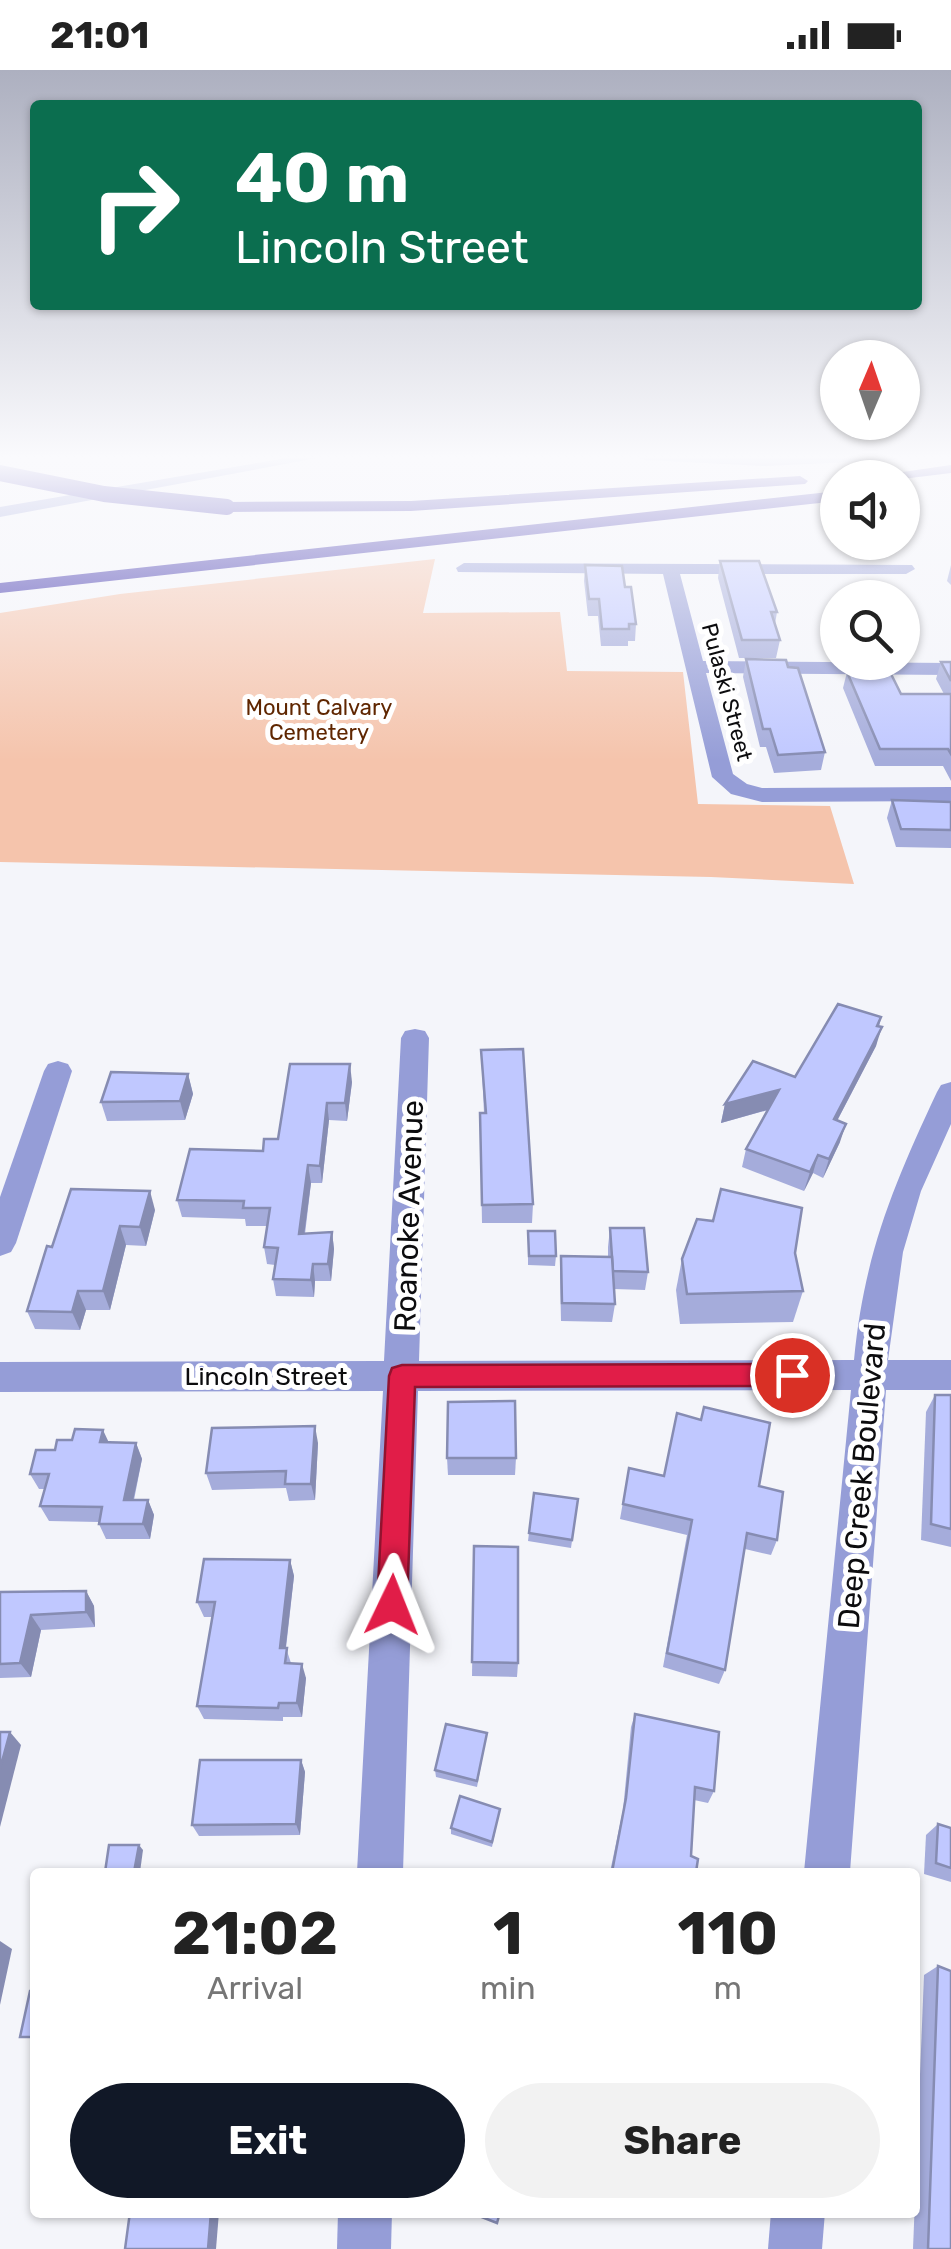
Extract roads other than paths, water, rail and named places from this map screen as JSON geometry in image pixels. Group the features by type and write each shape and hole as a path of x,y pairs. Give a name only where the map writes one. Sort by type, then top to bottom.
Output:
{"highway":[{"path":"0,572 130,558"},
{"path":"0,588 251,558"}],"street":[{"path":"464,568 906,569"},
{"name":"Pulaski Street","path":"670,569 723,777 739,790 762,794 951,794"},
{"path":"694,668 951,669"},
{"name":"Roanoke Avenue","path":"380,1868 416,1038"},
{"path":"0,1243 58,1071"},
{"name":"Deep Creek Boulevard","path":"827,1868 870,1375 887,1252 906,1190 951,1092"},
{"name":"Lincoln Street","path":"0,1377 951,1375"},
{"path":"364,2249 365,2218"},
{"path":"795,2249 798,2218"}],"park label":[{"name":"Mount Calvary Cemetery","path":"319,720"}]}
